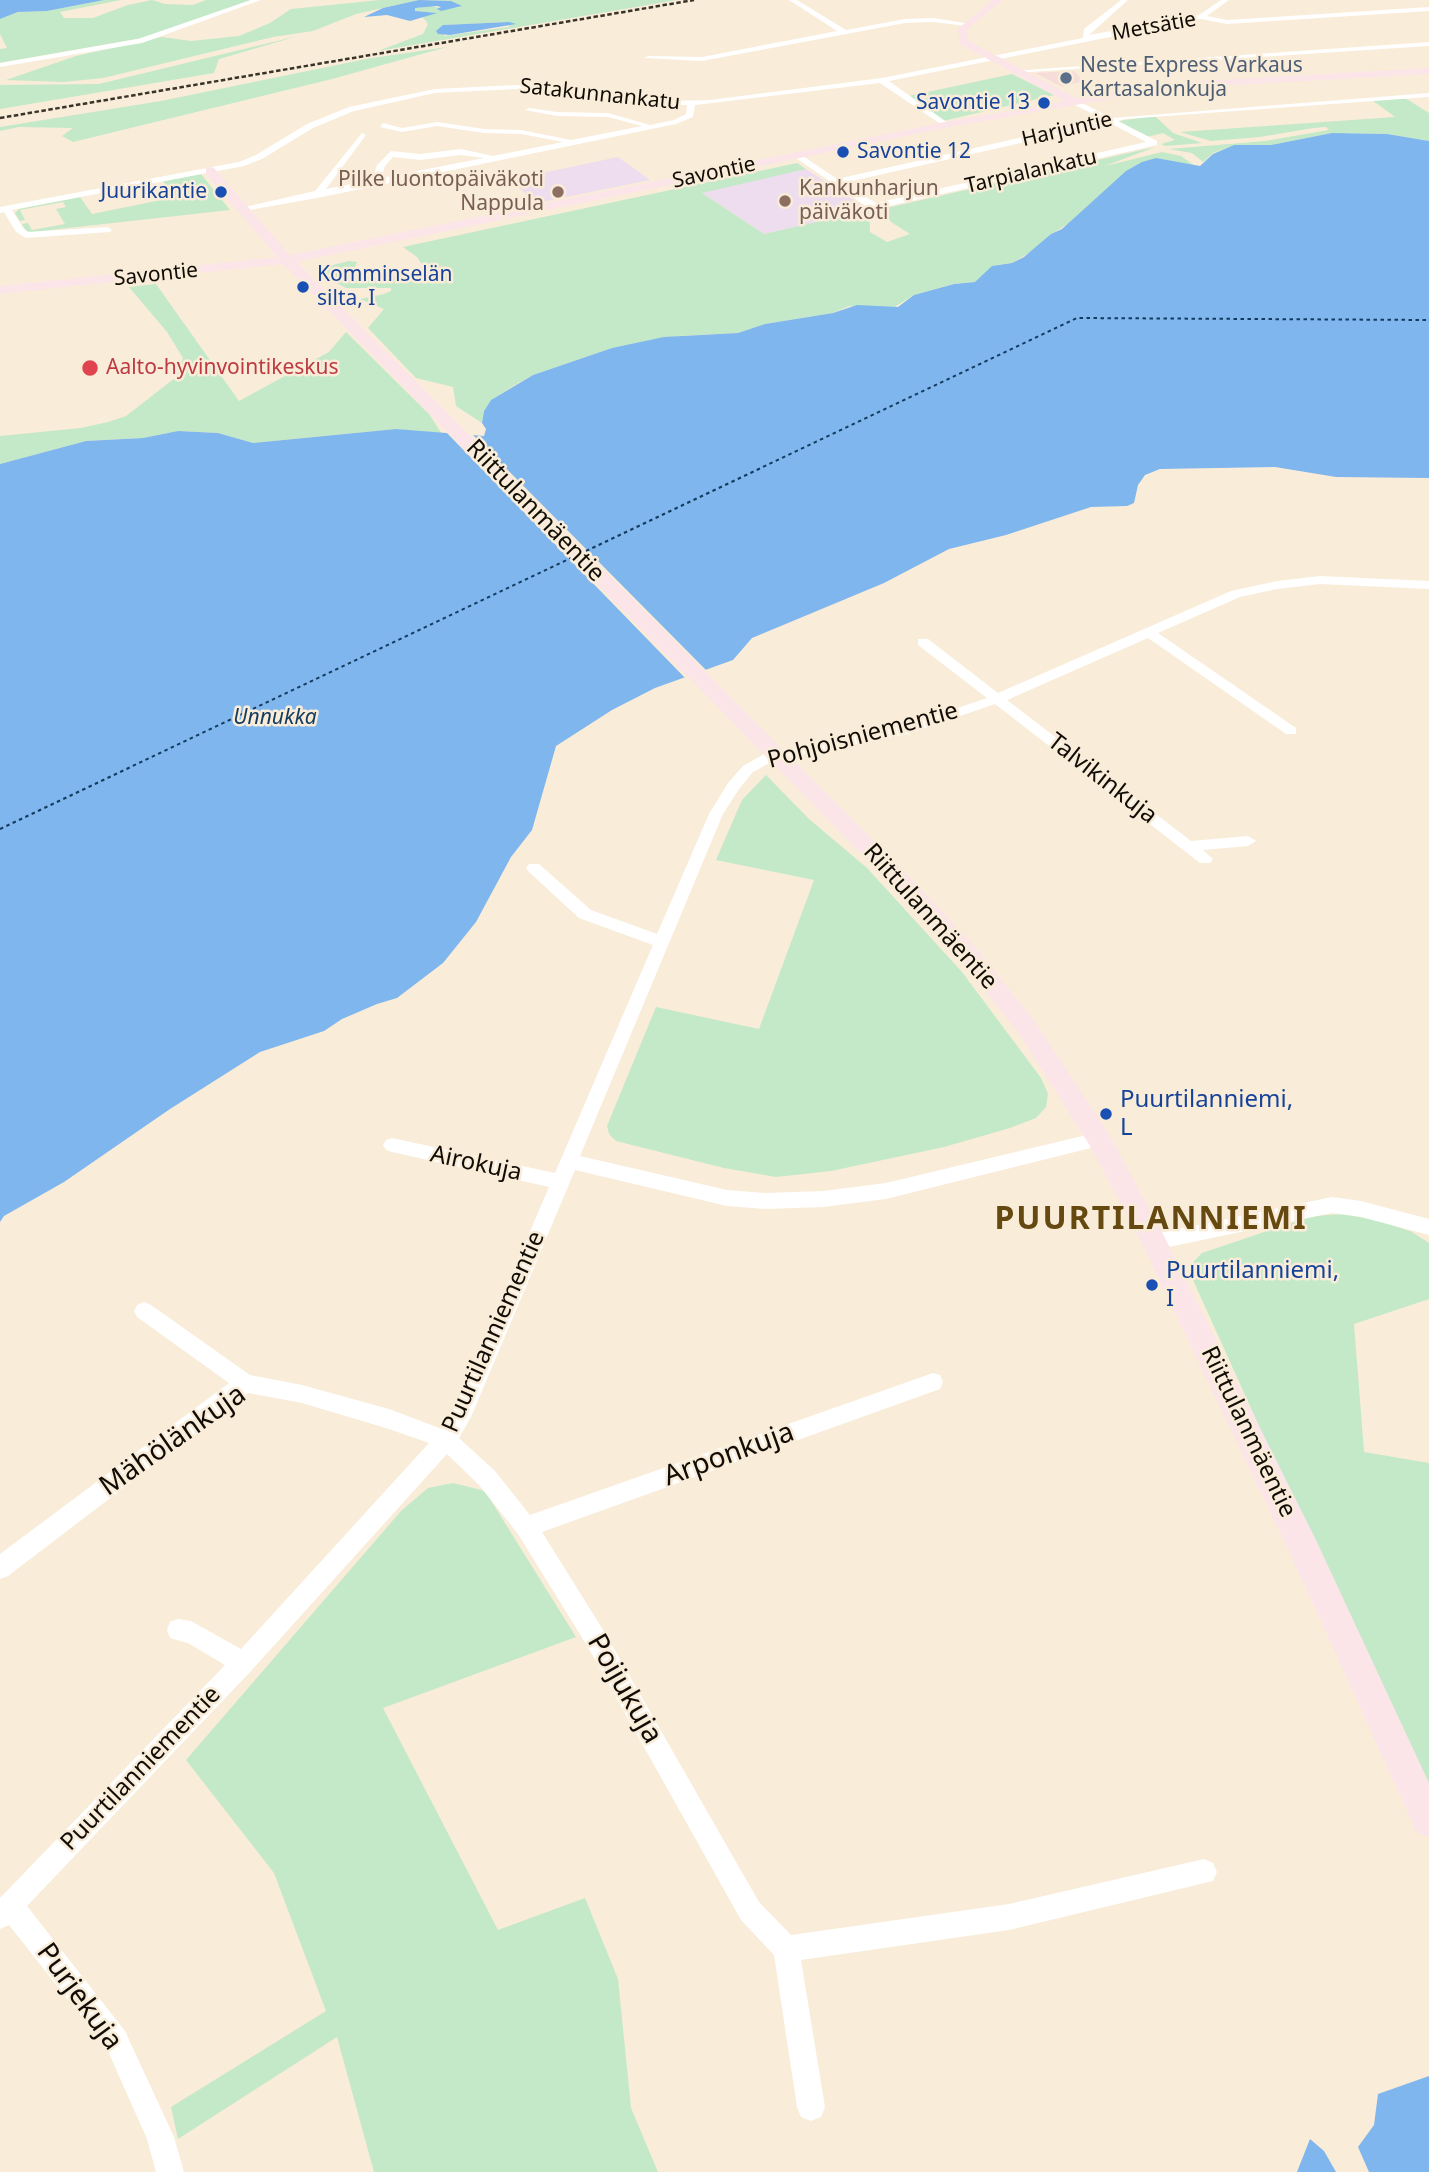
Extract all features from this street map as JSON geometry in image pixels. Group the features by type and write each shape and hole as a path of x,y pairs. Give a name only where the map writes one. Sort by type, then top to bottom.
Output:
{"street":[{"path":"0,65 139,41 258,0"},
{"path":"792,0 846,33"},
{"path":"998,0 967,24 962,31 964,42 990,59 1111,120"},
{"path":"1089,39 1085,36 1087,31 1125,0"},
{"path":"1201,17 1226,0"},
{"path":"1398,0 1402,11"},
{"name":"Metsätie","path":"1089,39 1201,17 1227,22 1429,9"},
{"path":"648,58 702,59 914,20 967,24"},
{"name":"Satakunnankatu","path":"4,209 252,160 310,126 352,109 435,91 536,86 691,104 881,80 1089,39"},
{"path":"1015,71 1429,44"},
{"name":"Savontie","path":"0,290 288,261 1072,100 1166,86 1429,71"},
{"path":"881,80 945,125"},
{"name":"Harjuntie","path":"835,182 1111,120 1157,114 1429,95"},
{"path":"244,208 653,127 686,118 692,110 691,104"},
{"path":"529,110 557,114 608,115 653,127"},
{"name":"Tarpialankatu","path":"835,182 870,205 880,206 1152,145 1153,142 1111,120"},
{"path":"383,125 401,130 437,124 484,131 521,132 574,142"},
{"path":"317,195 362,135"},
{"path":"375,183 381,165 391,154 420,157 461,152 500,158"},
{"path":"797,156 835,182"},
{"name":"Riittulanmäentie","path":"210,170 288,261 893,873 969,956 1026,1026 1099,1139 1154,1242 1304,1549 1429,1821"},
{"path":"4,209 19,230 26,235 107,230"},
{"name":"Pohjoisniementie","path":"569,1161 716,814 733,786 748,769 772,756 908,730 999,698 1236,594 1277,585 1320,580 1429,585"},
{"path":"1148,632 1291,731"},
{"name":"Talvikinkuja","path":"923,642 1205,859"},
{"path":"1188,846 1248,841"},
{"path":"534,868 585,914 662,942"},
{"path":"569,1161 727,1198 765,1201 886,1191 1099,1139"},
{"name":"Airokuja","path":"392,1145 560,1182"},
{"name":"Puurtilanniementie","path":"5,1911 243,1663 446,1440 461,1417 569,1161"},
{"path":"1154,1242 1332,1205 1362,1209 1429,1227"},
{"path":"144,1311 245,1383"},
{"name":"Arponkuja","path":"526,1527 933,1382"},
{"name":"Mähölänkuja","path":"0,1568 245,1383 315,1398 390,1419 446,1440"},
{"name":"Poijukuja","path":"446,1440 487,1478 526,1527 597,1641 750,1911 786,1949"},
{"path":"178,1630 191,1632 243,1663"},
{"path":"811,2107 786,1949 1009,1917 1204,1872"},
{"name":"Purjekuja","path":"5,1911 116,2040 160,2137 170,2172"}],"shaded area":[{"path":"1074,71 1083,81 1062,87 1035,73"},
{"name":"Pilke luontopäiväkoti Nappula","path":"618,157 650,180 537,203 509,180"},
{"name":"Kankunharjun päiväkoti","path":"806,169 869,210 764,234 701,192"}],"green space":[{"path":"104,0 121,0 60,12 64,18 93,18 128,5 152,0 165,4 193,5 206,0 251,0 142,38 0,63 0,49 7,48 0,34 0,19 19,12 47,11"},
{"path":"380,0 419,0 356,14 313,31 273,37 103,78 64,82 6,80 76,56 162,37 191,41 239,36 270,23 291,9"},
{"path":"419,0 677,0 378,51 423,34 428,24 422,16 435,13 415,11 415,8 460,7 451,1","holes":["509,22 509,27 444,36 443,25"]},
{"path":"298,36 219,59 214,73 0,109 0,85 99,84"},
{"path":"447,47 332,79 73,142 62,136 73,128 19,127 0,131 0,127 161,101 366,59"},
{"path":"1012,74 1054,95 943,121 909,96"},
{"path":"1405,98 1429,113 1429,141 1387,134 1332,133 1271,145 1234,145 1213,153 1203,162 1192,153 1169,149 1265,141 1329,130 1326,127 1313,128 1260,137 1211,141 1180,132 1395,117 1372,100"},
{"path":"1155,116 1173,133 1202,143 1165,146 1161,144 1175,140 1163,133 1147,137 1119,121"},
{"path":"1155,147 1105,166 1162,152 1181,156 1195,166 1155,158 1126,172 1068,224 1051,234 1034,250 1012,263 997,265 975,282 953,284 914,295 893,308 849,306 833,313 765,324 738,333 680,336 612,348 533,375 518,383 491,400 484,411 482,423 456,406 453,387 416,378 368,328 384,309 360,299 384,294 391,291 391,288 346,288 317,273 321,268 349,261 357,262 353,272 359,277 386,277 418,271 423,266 417,257 403,247 797,163 806,169 702,193 764,234 869,210 870,232 887,242 910,234 891,222 882,209"},
{"path":"201,174 230,210 32,232 26,231 22,224 28,223 32,230 65,224 56,209 66,207 63,202 20,210 25,220 20,221 15,213 19,209 80,197 92,214 176,197 163,181"},
{"path":"156,284 239,401 329,352 346,332 429,414 442,434 396,429 253,443 218,433 178,431 143,438 86,441 0,464 0,436 81,428 108,422 126,416 175,378 183,358 167,332 129,287"},
{"path":"766,775 809,819 867,868 962,972 1041,1078 1048,1094 1046,1107 1036,1118 944,1147 831,1171 776,1177 724,1168 616,1141 609,1134 607,1126 656,1007 759,1029 814,880 716,860 742,800"},
{"path":"1345,1214 1380,1221 1412,1232 1429,1243 1429,1299 1354,1324 1364,1452 1429,1463 1429,1802 1193,1280 1194,1261 1202,1253 1312,1216"},
{"path":"453,1483 485,1491 576,1637 383,1708 498,1930 585,1898 618,1979 631,2108 658,2172 374,2172 337,2037 178,2139 171,2107 326,2011 274,1873 186,1760 401,1511 428,1488"}],"water":[{"path":"0,0 104,0 47,11 18,12 0,19"},
{"path":"419,0 451,1 462,6 441,11 437,9 441,7 437,6 415,8 415,11 437,13 410,21 387,15 364,17 383,8"},
{"path":"516,24 450,35 438,34 436,31 443,25"},
{"name":"Unnukka","path":"1332,133 1387,134 1429,141 1429,478 1336,477 1275,467 1160,469 1145,475 1138,485 1134,503 1127,506 1091,507 1006,535 949,549 884,583 752,638 733,660 655,688 612,710 556,746 532,830 511,857 476,922 443,963 397,998 342,1019 324,1031 260,1052 170,1109 64,1182 4,1216 0,1222 0,464 86,441 143,438 178,431 218,433 253,443 396,429 484,436 484,411 491,400 533,375 612,348 664,337 738,333 765,324 833,313 857,305 898,307 914,295 954,284 975,282 992,266 1012,263 1024,257 1051,234 1062,229 1126,171 1142,162 1156,158 1200,166 1213,154 1234,145 1271,145"},
{"path":"1429,2076 1429,2172 1369,2172 1358,2147 1374,2125 1378,2094"},
{"path":"1310,2139 1324,2151 1336,2172 1297,2172"}],"pier":[{"path":"445,431 470,432 708,672 687,680"}],"ferry route":[{"path":"586,551 1077,318 1429,320"},
{"path":"0,829 571,558"}],"railway":[{"path":"0,118 694,0"}],"place":[{"name":"Neste Express Varkaus Kartasalonkuja","path":"1066,78"},
{"name":"Savontie 13","path":"1044,103"},
{"name":"Savontie 12","path":"843,152"},
{"name":"Juurikantie","path":"221,192"},
{"name":"Pilke luontopäiväkoti Nappula","path":"558,192"},
{"name":"Kankunharjun päiväkoti","path":"785,201"},
{"name":"Komminselän silta, I","path":"303,287"},
{"name":"Aalto-hyvinvointikeskus","path":"90,368"},
{"name":"Puurtilanniemi, L","path":"1106,1114"},
{"name":"Puurtilanniemi, I","path":"1152,1285"}],"district":[{"name":"PUURTILANNIEMI","path":"1151,1220"}]}
